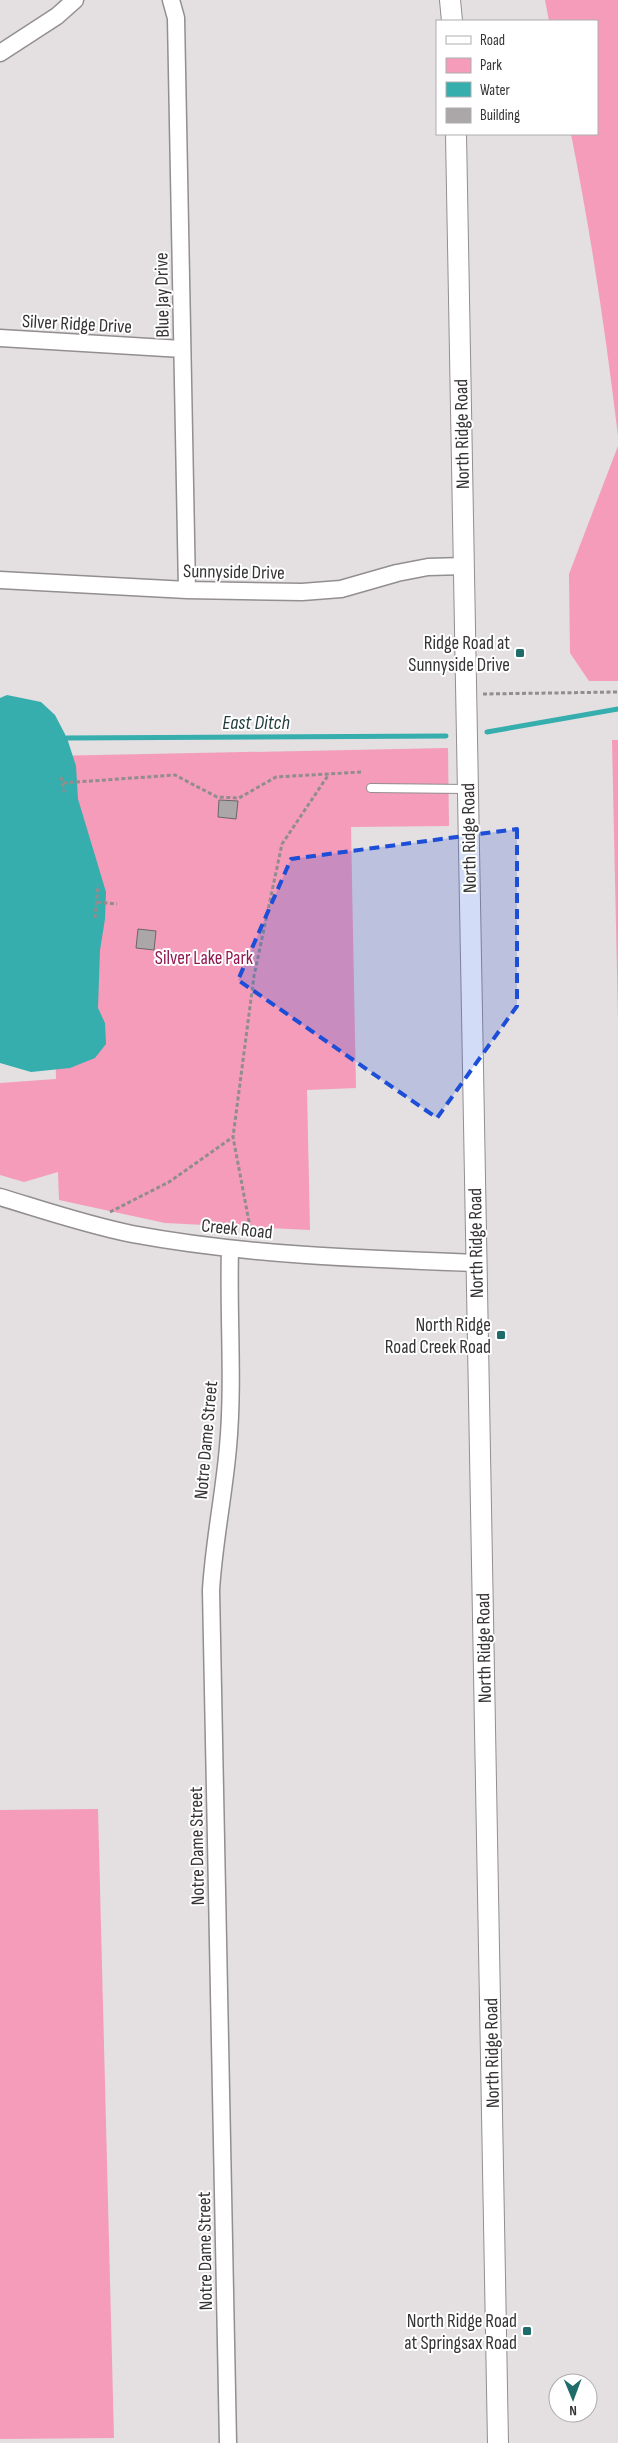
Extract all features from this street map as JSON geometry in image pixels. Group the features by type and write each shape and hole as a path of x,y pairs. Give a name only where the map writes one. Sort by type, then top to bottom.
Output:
{"street":[{"path":"0,53 57,16 75,0"},
{"name":"Blue Jay Drive","path":"171,0 176,18 187,590"},
{"path":"450,0 452,20"},
{"name":"North Ridge Road","path":"456,135 498,2443"},
{"name":"Silver Ridge Drive","path":"0,338 182,349"},
{"name":"Sunnyside Drive","path":"0,580 187,590 302,592 341,589 397,573 428,567 464,566"},
{"name":"Creek Road","path":"0,1197 130,1234 230,1249 342,1258 476,1263"},
{"name":"Notre Dame Street","path":"228,2443 211,1590 214,1542 228,1448 231,1410 230,1249"}],"lane":[{"path":"371,788 468,789"}],"path":[{"path":"482,694 618,692"},
{"path":"63,783 175,775 216,797 239,798 276,777 361,772"},
{"path":"250,1228 233,1137 254,976 282,844 329,774"},
{"path":"61,777 64,792"},
{"path":"95,918 98,884"},
{"path":"97,902 117,904"},
{"path":"90,1223 169,1182 233,1137"}],"highlighted area":[{"path":"517,829 517,1006 437,1118 238,980 291,859"}],"green space":[{"path":"545,0 618,0 618,436 598,285 571,135 598,135 598,20 549,20"},
{"path":"618,446 618,681 589,681 570,653 569,574"},
{"path":"612,740 618,740 618,1018"},
{"name":"Silver Lake Park","path":"448,748 449,826 351,827 356,1088 307,1090 310,1230 165,1223 59,1200 58,1172 24,1182 0,1175 0,1083 56,1079 49,756"},
{"path":"98,1809 114,2438 0,2439 0,1810"}],"water":[{"path":"7,695 41,702 55,715 67,738 76,766 78,799 106,892 105,919 100,950 98,1008 105,1023 106,1044 95,1058 70,1068 31,1072 0,1063 0,698"}],"building":[{"path":"219,800 238,801 236,819 218,817"},
{"path":"138,929 156,931 154,950 136,948"}],"waterway":[{"name":"East Ditch","path":"487,732 618,709"},
{"name":"East Ditch","path":"67,738 446,736"}],"place":[{"name":"Ridge Road at Sunnyside Drive","path":"520,653"},
{"name":"North Ridge Road Creek Road","path":"501,1335"},
{"name":"North Ridge Road at Springsax Road","path":"527,2331"}]}
